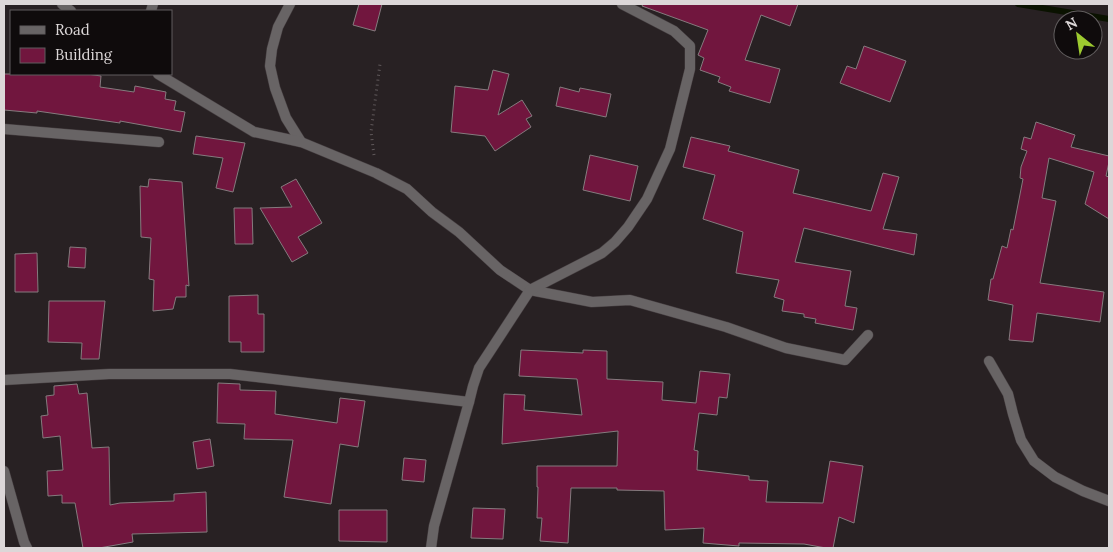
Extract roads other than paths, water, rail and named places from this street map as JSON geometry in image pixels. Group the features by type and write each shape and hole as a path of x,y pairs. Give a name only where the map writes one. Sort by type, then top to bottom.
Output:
{"street":[{"path":"290,4 278,28 272,49 270,66 275,88 286,118 301,142"},
{"path":"431,548 434,526 479,368 530,290 602,254 615,242 647,199 670,149 690,69 690,46 674,31 622,4"},
{"path":"160,75 254,132 301,142 376,173 407,190 459,232 500,270 530,290 592,302 630,300 726,327 786,348 845,360 868,335"},
{"path":"4,129 160,142"},
{"path":"989,361 1008,394 1021,440 1034,461 1055,477 1109,501"},
{"path":"4,380 109,374 230,374 469,402"},
{"path":"4,471 19,527 27,548"}],"waterway":[{"path":"1018,4 1109,19"}]}
